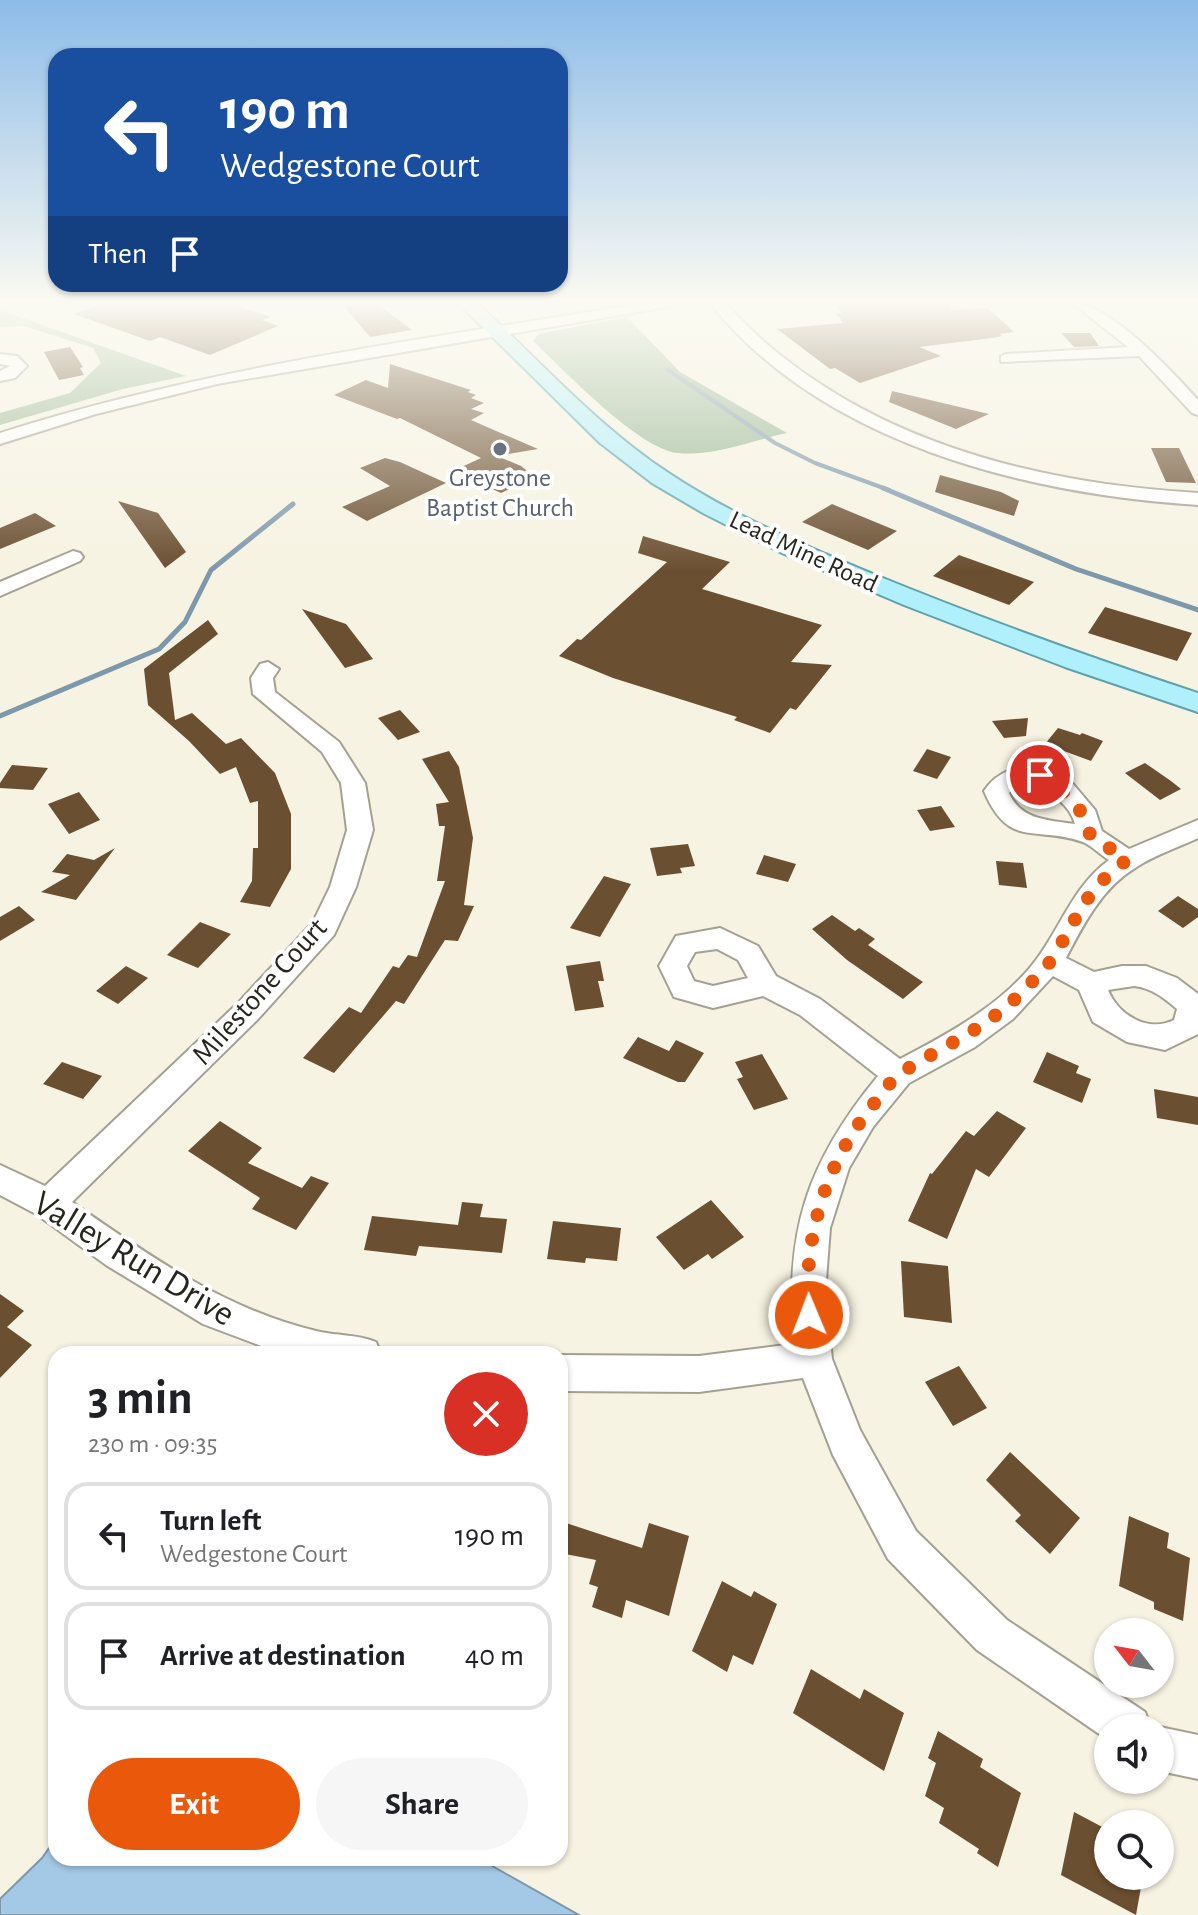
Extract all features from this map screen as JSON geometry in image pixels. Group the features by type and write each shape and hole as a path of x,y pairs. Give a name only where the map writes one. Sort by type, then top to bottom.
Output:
{"main road":[{"name":"Lead Mine Road","path":"561,392 608,438 660,477 727,517 811,558 928,606 1198,703"}],"street":[{"path":"0,439 90,410 162,392"},
{"path":"824,392 960,457 1032,478 1103,491 1198,499"},
{"path":"1184,392 1198,410"},
{"path":"0,590 73,557"},
{"name":"Milestone Court","path":"48,1204 248,1011 324,928 343,887 360,830 353,783 331,747 264,694 262,678 268,669"},
{"path":"1108,1714 992,1635 902,1545 846,1442 814,1359 807,1293 813,1228 834,1164 862,1118 898,1074 964,1039 1003,1011 1050,962 1088,894 1108,874 1127,860 1198,828"},
{"path":"1090,835 1127,860"},
{"path":"1050,962 1091,983"},
{"path":"766,984 810,1007 898,1074"},
{"name":"Valley Run Drive","path":"0,1179 48,1204 118,1254 216,1312 308,1346"},
{"path":"568,1373 699,1374 814,1359"},
{"path":"1174,1752 1198,1757"}],"green space":[{"path":"111,392 0,425 0,413 70,393"},
{"path":"587,392 716,392 787,433 705,453 678,453 643,438"}],"water":[{"path":"48,1849 48,1866 492,1866 579,1915 0,1915 0,1899"}],"building":[{"path":"340,392 469,392 476,395 471,398 484,403 471,409 484,413 471,420 538,449 497,456 521,466 535,477 501,493 453,471 481,458 400,418 334,395"},
{"path":"892,392 898,392 989,414 956,429 889,402"},
{"path":"1151,448 1179,448 1196,483 1166,482"},
{"path":"385,458 446,483 367,521 342,507 390,486 360,468"},
{"path":"940,475 1001,492 1019,501 1014,516 935,492"},
{"path":"118,501 158,513 186,552 165,568"},
{"path":"832,504 897,531 868,550 802,522"},
{"path":"35,513 56,526 0,549 0,528"},
{"path":"643,536 730,562 702,589 822,625 791,662 832,665 796,710 790,708 770,733 734,720 737,717 613,678 559,656 667,562 638,553"},
{"path":"959,555 1034,582 1009,605 933,576"},
{"path":"1105,607 1192,633 1177,661 1088,633"},
{"path":"302,609 346,624 373,659 345,668"},
{"path":"208,620 218,634 169,673 175,720 192,713 226,744 241,738 275,773 291,814 291,869 270,907 240,902 252,881 253,848 258,848 258,801 250,803 236,767 220,774 148,705 144,669"},
{"path":"400,710 420,732 398,740 378,718"},
{"path":"1028,718 1026,736 1004,738 992,721"},
{"path":"1058,728 1103,741 1091,761 1045,744"},
{"path":"927,749 951,757 937,779 913,771"},
{"path":"449,751 459,767 473,838 464,905 474,906 458,941 445,940 404,1004 396,1001 334,1073 303,1058 349,1007 361,1013 393,966 399,968 408,955 417,957 445,881 437,881 445,826 439,826 436,804 449,802 422,759"},
{"path":"1145,763 1181,789 1160,800 1125,773"},
{"path":"12,765 48,768 33,790 0,788"},
{"path":"79,792 100,820 69,834 48,804"},
{"path":"941,806 955,827 930,831 917,810"},
{"path":"688,844 695,866 680,868 682,873 657,876 650,848"},
{"path":"115,848 76,900 41,892 70,875 52,872 67,854 94,860"},
{"path":"764,855 796,864 788,882 756,874"},
{"path":"996,861 1023,863 1027,888 999,885"},
{"path":"604,876 631,884 600,937 570,928"},
{"path":"1178,896 1198,909 1198,917 1183,928 1158,911"},
{"path":"19,906 35,920 0,941 0,917"},
{"path":"832,915 855,931 859,928 875,939 868,945 923,982 903,999 847,960 812,929"},
{"path":"200,922 231,934 198,968 167,955"},
{"path":"600,961 604,981 598,981 604,1007 575,1011 566,966"},
{"path":"126,966 148,978 118,1004 96,991"},
{"path":"638,1037 669,1051 676,1040 704,1053 685,1082 678,1082 623,1058"},
{"path":"1047,1052 1079,1066 1076,1073 1091,1079 1082,1103 1033,1082"},
{"path":"762,1054 788,1099 754,1110 737,1079 743,1077 735,1062"},
{"path":"62,1062 102,1076 83,1099 43,1084"},
{"path":"1154,1089 1198,1097 1198,1125 1157,1118"},
{"path":"997,1111 1026,1128 989,1177 976,1169 947,1239 908,1221 930,1173 966,1131 974,1136"},
{"path":"220,1121 262,1148 248,1163 302,1188 311,1176 329,1183 296,1230 252,1209 260,1198 188,1151"},
{"path":"711,1200 744,1237 712,1259 708,1254 684,1270 656,1237"},
{"path":"462,1202 483,1204 480,1217 507,1219 502,1253 419,1246 416,1256 364,1250 372,1216 458,1225"},
{"path":"553,1221 621,1228 617,1261 586,1258 585,1263 547,1259"},
{"path":"901,1261 948,1266 952,1323 904,1317"},
{"path":"0,1294 24,1311 7,1327 32,1345 0,1378"},
{"path":"959,1366 987,1408 953,1426 925,1382"},
{"path":"1010,1452 1080,1518 1050,1554 1015,1521 1021,1515 986,1480"},
{"path":"1129,1516 1169,1533 1167,1548 1190,1558 1183,1621 1154,1609 1154,1602 1119,1586"},
{"path":"649,1523 689,1536 669,1616 626,1600 622,1618 592,1607 598,1587 589,1584 596,1560 568,1555 568,1524 642,1548"},
{"path":"722,1581 751,1597 754,1591 777,1604 753,1665 733,1655 727,1672 692,1651"},
{"path":"811,1669 860,1699 864,1689 904,1713 884,1771 793,1713"},
{"path":"938,1731 983,1759 980,1767 1021,1793 998,1867 977,1853 979,1849 939,1823 944,1808 925,1796 936,1763 928,1758"},
{"path":"1074,1812 1094,1823 1094,1890 1140,1890 1136,1915 1061,1875"}],"waterway":[{"path":"701,392 775,443 815,463 889,490"},
{"path":"883,488 1076,569 1198,610"},
{"path":"0,716 159,649 185,622 211,570 293,504"}],"place":[{"name":"Greystone Baptist Church","path":"500,449"}],"route":[{"path":"809,1315 807,1293 813,1228 834,1164 862,1118 898,1074 964,1039 1003,1011 1050,962 1088,894 1127,860 1090,835 1086,816 1064,790 1040,775"}]}
